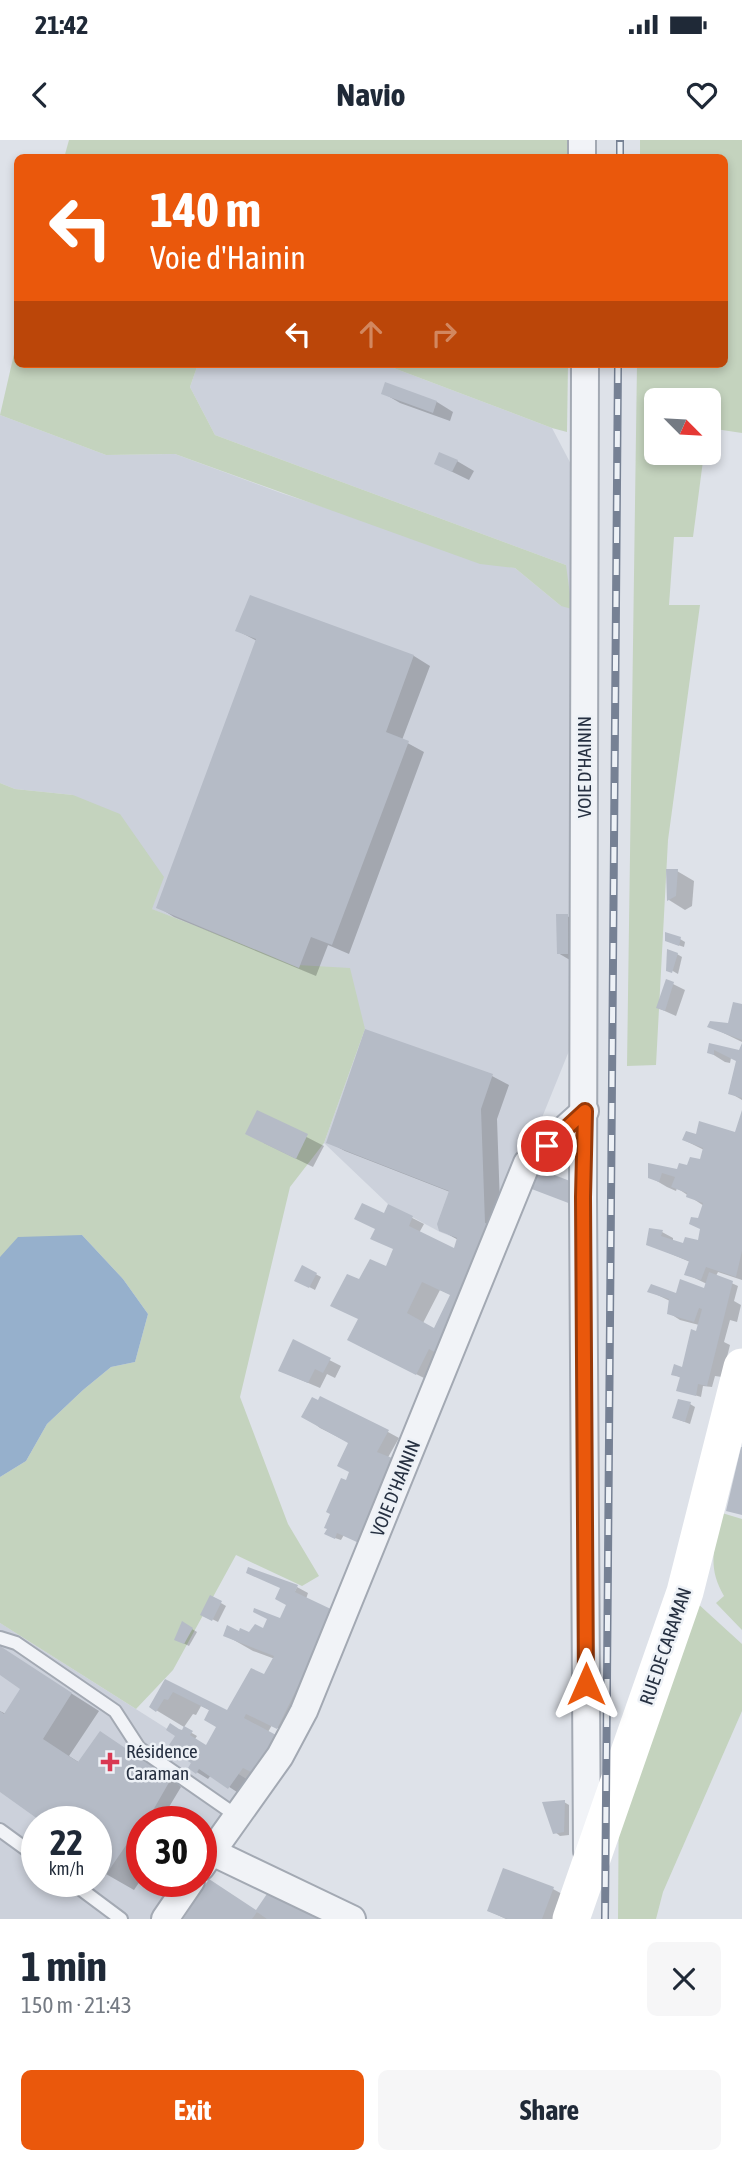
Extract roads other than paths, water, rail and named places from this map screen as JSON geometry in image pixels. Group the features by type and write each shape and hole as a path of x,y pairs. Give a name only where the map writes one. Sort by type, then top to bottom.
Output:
{"street":[{"name":"VOIE D'HAININ","path":"585,368 583,1197 588,1873"},
{"name":"VOIE D'HAININ","path":"217,1845 279,1756 304,1711 527,1163 585,1111"},
{"name":"RUE DE CARAMAN","path":"571,1919 685,1592 742,1367"},
{"path":"217,1863 352,1919"},
{"path":"165,1919 180,1897"}],"lane":[{"path":"0,1638 16,1643 115,1711 139,1748 237,1816"},
{"path":"0,1830 21,1845"},
{"path":"91,1897 121,1919"}],"water":[{"path":"82,1235 123,1279 148,1314 135,1362 111,1367 83,1390 47,1424 26,1461 0,1477 0,1257 18,1237"}],"railway":[{"path":"620,140 620,154"},
{"path":"605,1919 618,368"}],"place":[{"name":"Résidence Caraman","path":"110,1762"}]}
